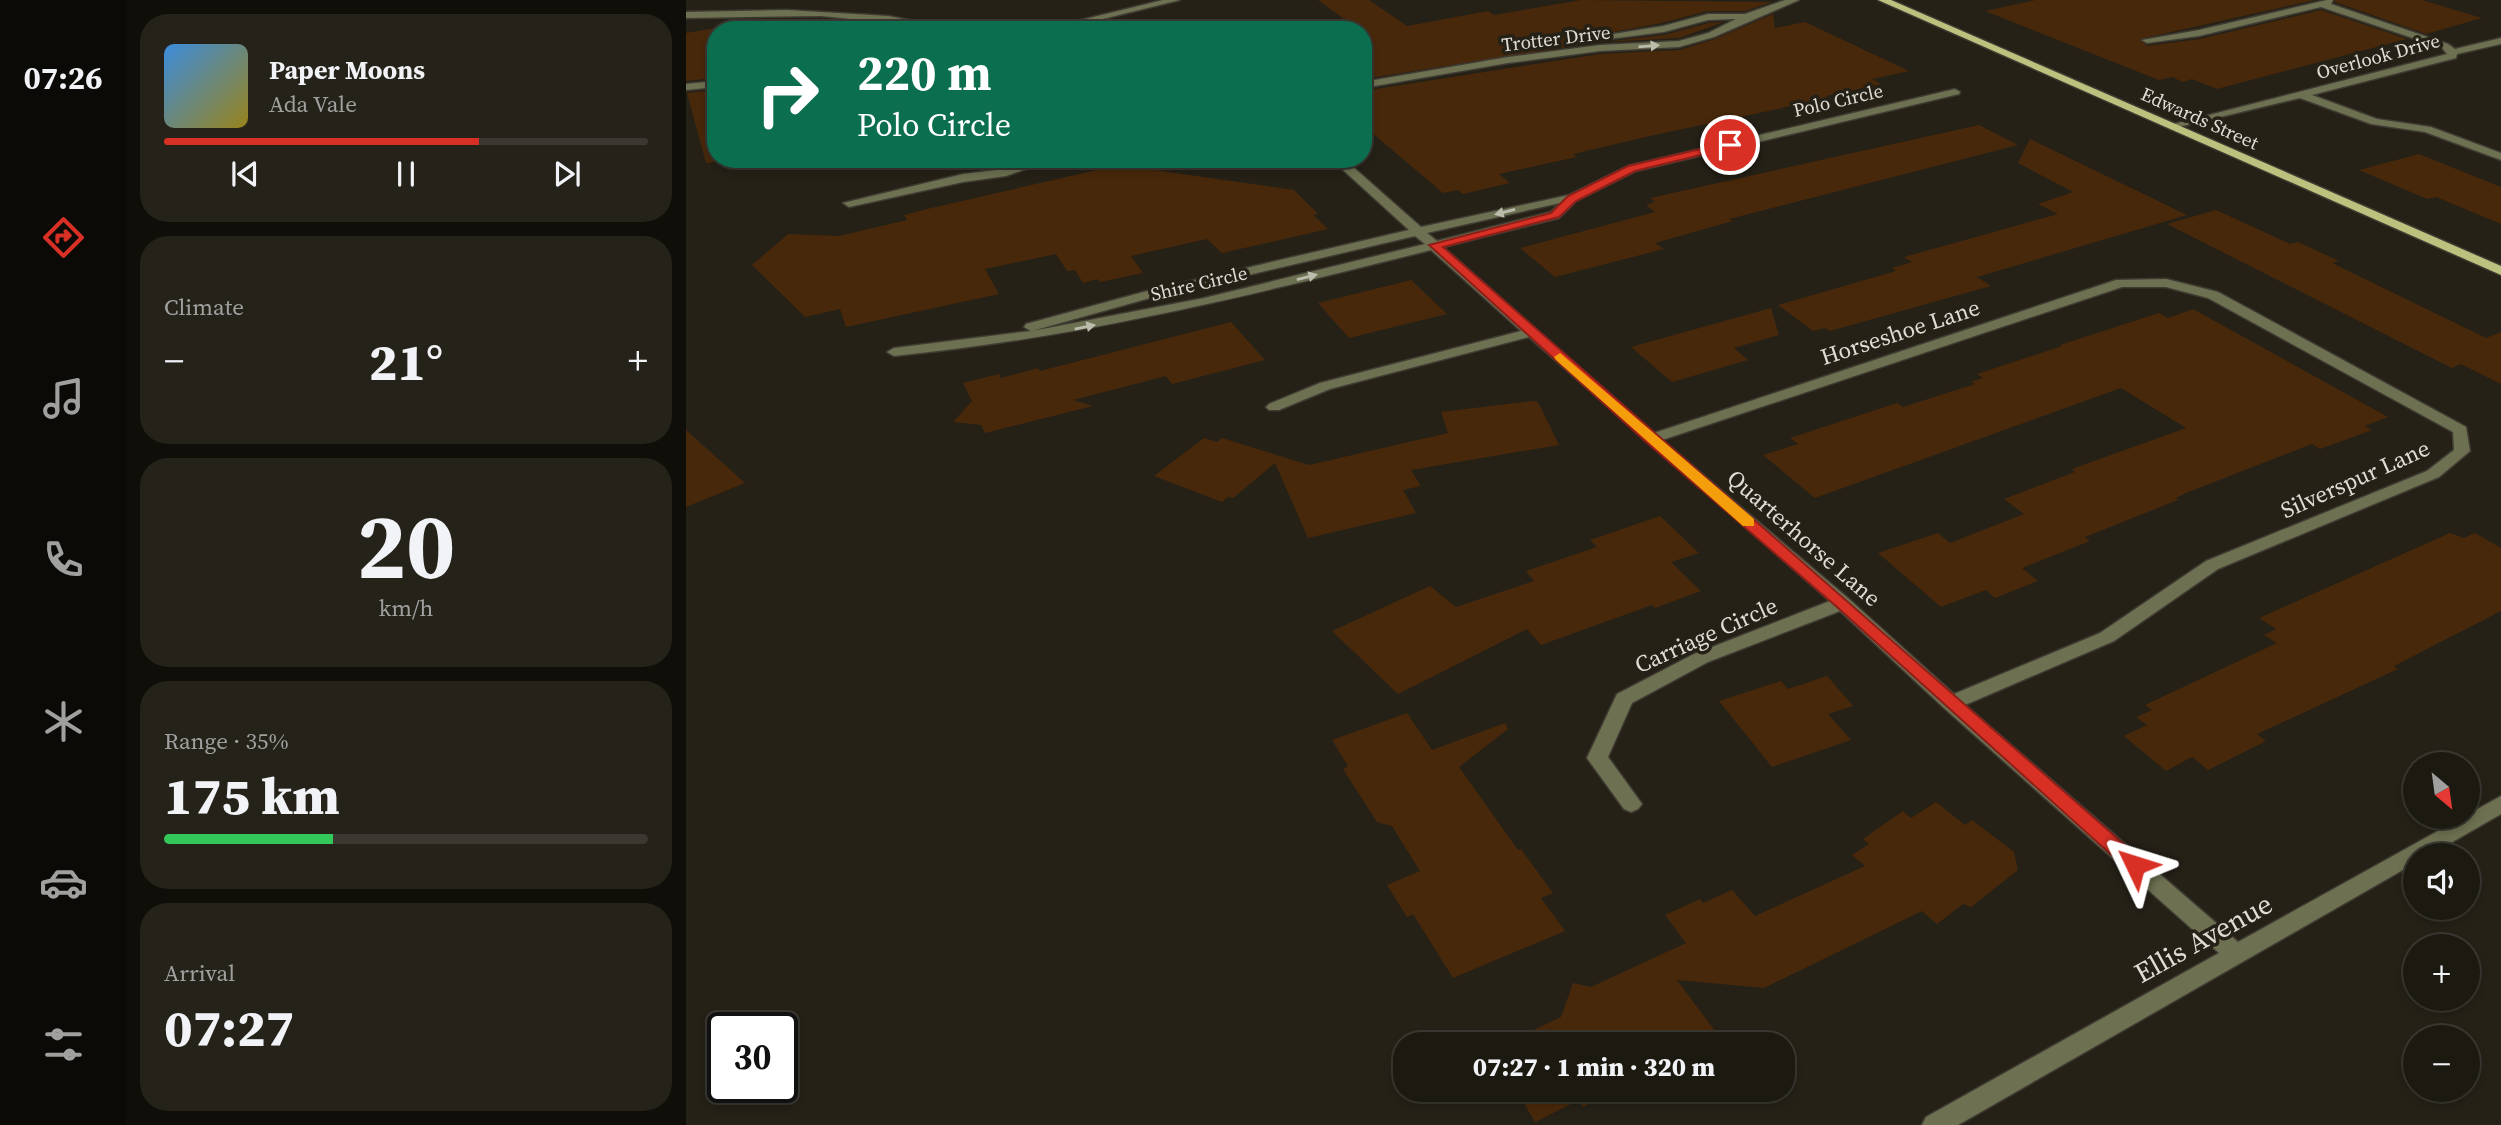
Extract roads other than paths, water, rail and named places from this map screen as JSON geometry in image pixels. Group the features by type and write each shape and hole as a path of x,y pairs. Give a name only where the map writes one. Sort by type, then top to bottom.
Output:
{"main road":[{"name":"Edwards Street","path":"1883,0 2501,271"}],"street":[{"path":"1084,21 1175,0"},
{"name":"Trotter Drive","path":"1372,82 1600,48 1679,44 1710,35 1749,16 1794,0"},
{"path":"2147,40 2199,33 2340,0"},
{"name":"Overlook Drive","path":"2174,127 2452,56 2453,52 2445,46 2321,4"},
{"path":"686,15 745,12 864,15 900,21"},
{"name":"Trotter Drive","path":"1372,81 1551,44 1664,29 1708,18 1749,16"},
{"path":"2453,52 2501,41"},
{"path":"686,88 707,85"},
{"name":"Polo Circle","path":"1420,232 1572,198 1632,169 1955,92"},
{"path":"2302,95 2375,122 2427,129 2501,157"},
{"path":"962,178 991,168"},
{"path":"849,203 1019,168"},
{"name":"Quarterhorse Lane","path":"1347,168 1651,439 1843,603 1951,703 2237,955"},
{"name":"Polo Circle","path":"1434,245 1555,215 1572,198"},
{"name":"Shire Circle","path":"970,346 1147,295 1420,232"},
{"name":"Shire Circle","path":"894,352 970,346 1074,330 1211,301 1434,245"},
{"name":"Horseshoe Lane","path":"1651,439 2121,283 2166,283"},
{"name":"Silverspur Lane","path":"1951,703 2107,637 2212,565 2433,474 2462,451 2461,430 2213,295 2166,283"},
{"path":"1274,407 1325,386 1532,332"},
{"name":"Carriage Circle","path":"1631,804 1597,758 1624,699 1701,658 1843,603"},
{"name":"Ellis Avenue","path":"1935,1125 2501,804"}]}
